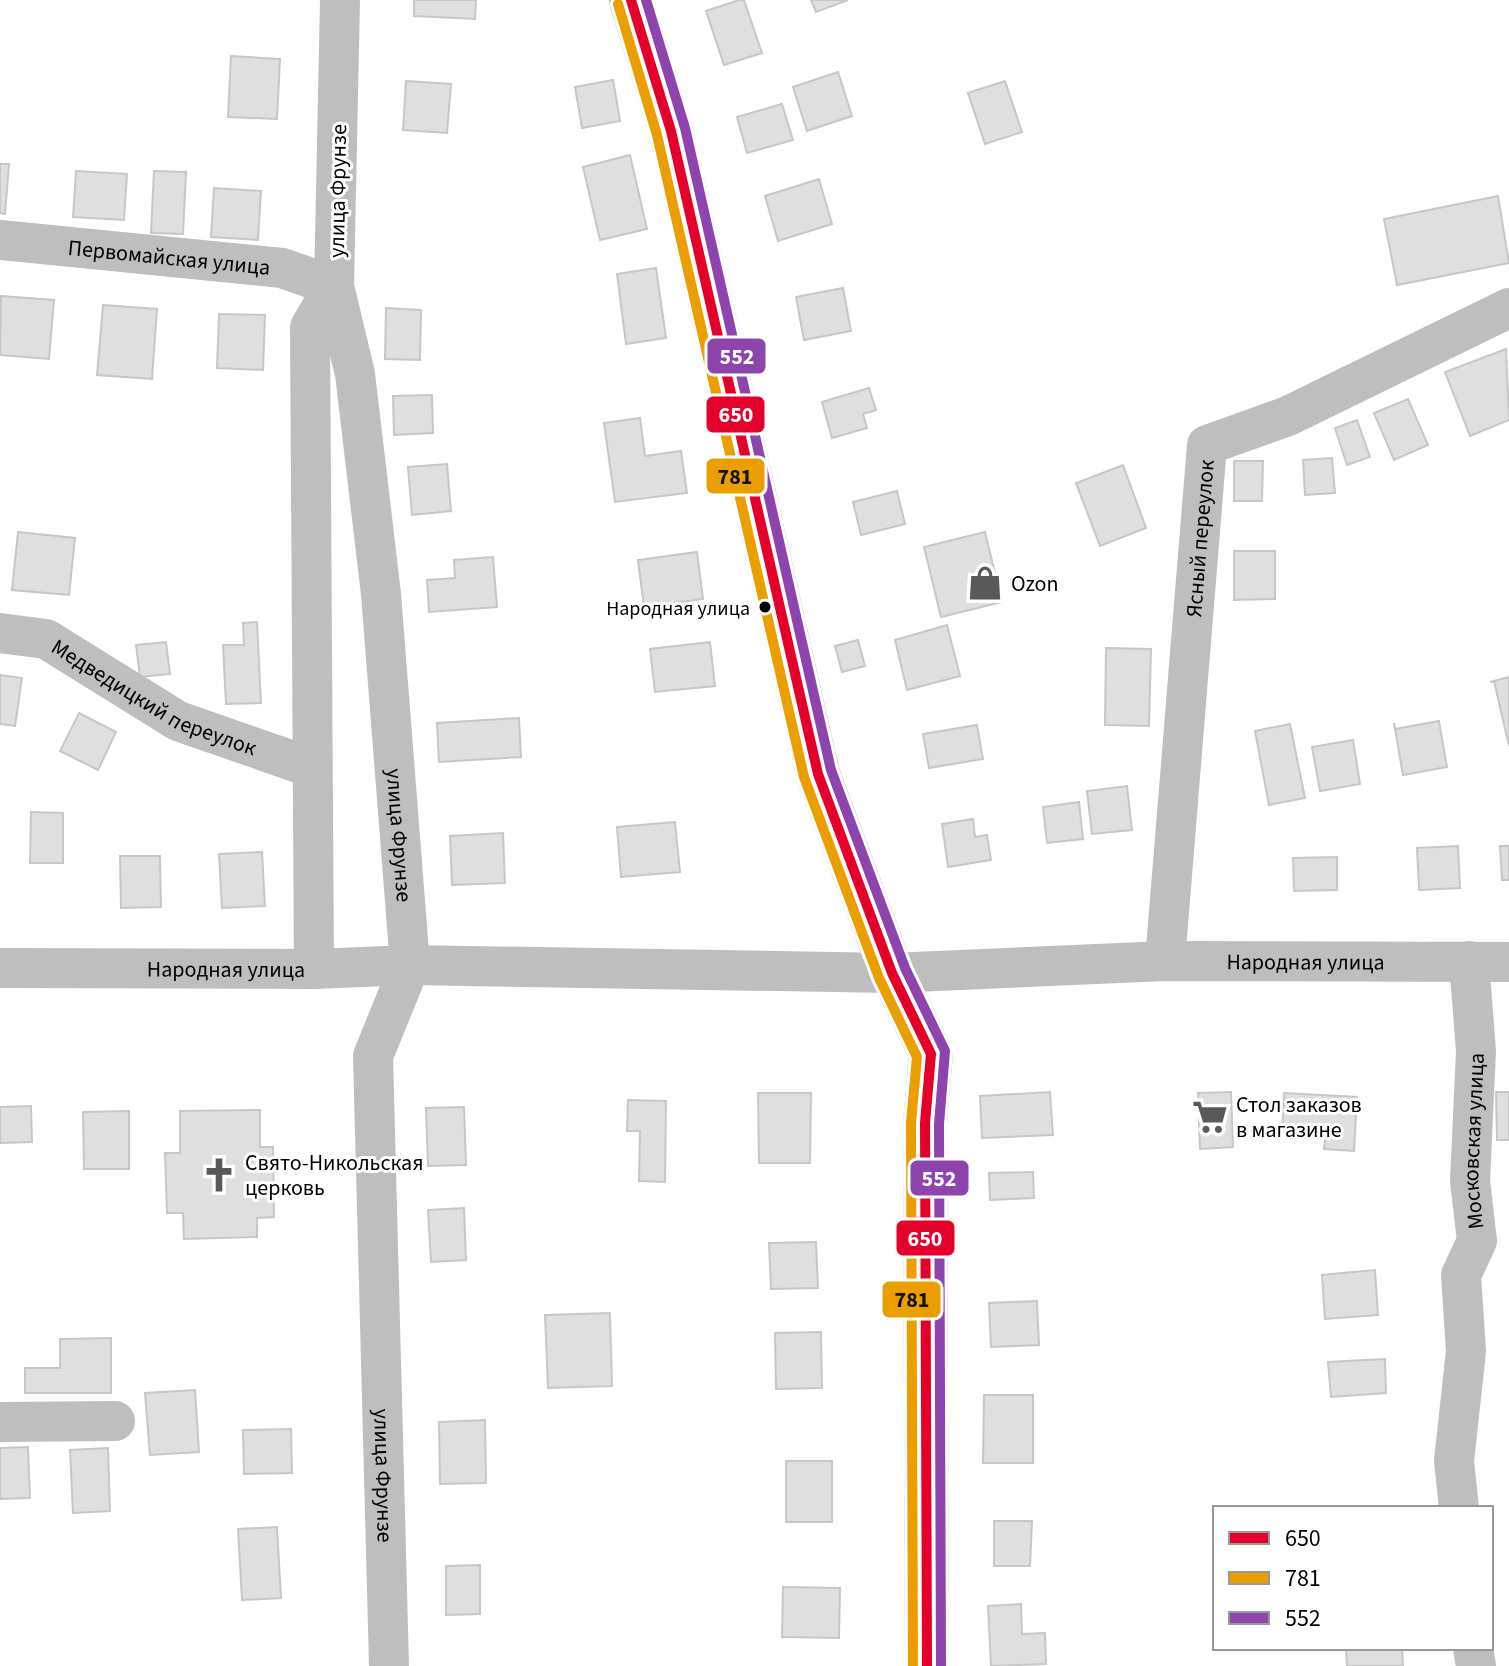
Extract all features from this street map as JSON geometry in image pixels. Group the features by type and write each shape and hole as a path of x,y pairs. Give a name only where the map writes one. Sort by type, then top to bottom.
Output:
{"main road":[{"path":"631,0 671,131 818,774 892,973 931,1054 925,1123 927,1666"}],"street":[{"name":"улица Фрунзе","path":"340,0 334,286 355,374 381,594 410,965 373,1056 389,1666"},
{"name":"Первомайская улица","path":"0,240 282,268 334,286"},
{"path":"314,969 310,767 310,327 334,286"},
{"name":"Ясный переулок","path":"1165,961 1207,445 1288,416 1509,308"},
{"name":"Медведицкий переулок","path":"0,633 46,639 178,721 310,767"},
{"name":"Народная улица","path":"0,968 314,969 410,965 892,973 1165,961 1509,962"},
{"name":"Московская улица","path":"1459,1506 1454,1461 1466,1351 1461,1275 1477,1241 1470,1181 1476,1051 1469,961"},
{"path":"0,1422 115,1421"}],"building":[{"path":"414,0 476,0 475,19 414,16"},
{"path":"744,0 762,53 724,65 706,11"},
{"path":"811,0 848,0 816,12"},
{"path":"231,56 280,59 277,119 228,117"},
{"path":"838,72 852,116 807,131 793,87"},
{"path":"613,80 620,121 582,128 575,87"},
{"path":"406,81 451,84 447,133 403,130"},
{"path":"1005,81 1022,132 985,144 968,93"},
{"path":"782,104 793,140 747,153 737,117"},
{"path":"630,155 647,229 600,240 583,167"},
{"path":"0,164 9,164 5,214 0,213"},
{"path":"76,171 127,174 124,220 73,217"},
{"path":"154,171 186,172 183,234 151,233"},
{"path":"819,179 832,224 778,241 765,196"},
{"path":"214,188 261,191 258,240 211,237"},
{"path":"1498,196 1509,263 1397,285 1384,219"},
{"path":"656,268 666,338 626,344 617,274"},
{"path":"843,288 851,331 804,340 796,297"},
{"path":"1,296 54,300 49,359 0,355"},
{"path":"103,305 157,309 152,379 97,375"},
{"path":"386,308 421,310 420,360 385,359"},
{"path":"219,314 265,315 263,370 217,368"},
{"path":"1506,349 1509,420 1470,436 1445,372"},
{"path":"869,388 876,410 863,414 867,428 832,438 822,402"},
{"path":"432,395 433,433 394,435 393,396"},
{"path":"1408,399 1428,445 1394,460 1374,413"},
{"path":"640,418 645,456 681,451 687,493 615,502 604,423"},
{"path":"1357,420 1370,457 1347,465 1335,428"},
{"path":"1332,458 1335,493 1305,495 1303,460"},
{"path":"1234,461 1263,461 1262,501 1234,501"},
{"path":"447,464 451,511 412,515 408,467"},
{"path":"1123,465 1146,528 1100,546 1076,483"},
{"path":"897,491 905,524 861,535 853,502"},
{"path":"18,532 75,538 69,595 12,590"},
{"path":"985,532 1002,602 941,617 924,547"},
{"path":"1234,551 1275,551 1275,599 1234,600"},
{"path":"697,552 703,599 644,607 638,560"},
{"path":"493,557 497,607 429,612 427,580 455,578 454,560"},
{"path":"257,622 261,703 226,704 223,645 244,645 243,623"},
{"path":"947,625 960,676 907,690 895,640"},
{"path":"858,640 865,666 842,672 835,646"},
{"path":"166,642 170,674 140,677 136,645"},
{"path":"710,642 715,686 655,692 650,649"},
{"path":"1106,648 1151,649 1149,726 1105,725"},
{"path":"0,675 22,678 15,726 0,724"},
{"path":"1509,677 1509,746 1494,681 1490,682"},
{"path":"79,713 116,732 98,770 60,751"},
{"path":"519,718 521,757 439,762 437,723"},
{"path":"1439,721 1447,767 1403,775 1395,729"},
{"path":"1290,724 1305,798 1269,805 1255,731"},
{"path":"977,725 983,759 929,768 923,734"},
{"path":"1353,740 1360,784 1320,791 1312,747"},
{"path":"1127,786 1132,830 1092,834 1087,791"},
{"path":"1079,802 1083,839 1047,843 1043,807"},
{"path":"31,812 63,813 63,863 30,863"},
{"path":"973,819 975,837 987,835 991,860 948,867 942,824"},
{"path":"675,822 680,872 621,877 617,827"},
{"path":"503,833 505,883 452,885 450,836"},
{"path":"1458,846 1460,888 1419,890 1417,848"},
{"path":"1500,846 1509,846 1509,880 1502,880"},
{"path":"262,852 265,906 222,908 219,854"},
{"path":"120,856 160,856 161,907 121,908"},
{"path":"1337,857 1337,890 1294,891 1293,858"},
{"path":"1050,1092 1053,1135 982,1138 980,1096"},
{"path":"1231,1092 1233,1147 1200,1149 1198,1093"},
{"path":"1496,1092 1509,1092 1509,1140 1497,1140"},
{"path":"758,1093 811,1093 810,1163 759,1163"},
{"path":"1284,1093 1357,1097 1354,1151 1324,1149 1326,1133 1282,1131"},
{"path":"628,1100 666,1101 665,1182 639,1181 640,1131 627,1131"},
{"path":"31,1106 32,1142 0,1143 0,1107"},
{"path":"464,1107 466,1165 428,1166 426,1108"},
{"name":"Свято-Никольская церковь","path":"260,1110 260,1147 273,1147 274,1217 257,1218 257,1237 184,1239 183,1213 167,1213 165,1153 180,1153 180,1111"},
{"path":"129,1111 129,1169 84,1169 83,1112"},
{"path":"1033,1172 1034,1198 990,1200 989,1173"},
{"path":"464,1208 466,1260 431,1262 428,1210"},
{"path":"816,1242 818,1288 771,1289 769,1243"},
{"path":"1375,1270 1378,1315 1325,1319 1322,1275"},
{"path":"1037,1301 1039,1345 991,1347 989,1303"},
{"path":"610,1313 612,1386 548,1388 545,1315"},
{"path":"821,1332 822,1388 776,1389 775,1333"},
{"path":"111,1338 111,1393 25,1393 25,1368 60,1368 60,1339"},
{"path":"1385,1359 1386,1393 1331,1397 1328,1362"},
{"path":"195,1390 199,1452 150,1455 145,1393"},
{"path":"984,1395 1033,1395 1033,1463 983,1463"},
{"path":"485,1420 486,1483 440,1484 439,1422"},
{"path":"291,1429 292,1473 244,1474 243,1430"},
{"path":"28,1447 30,1498 0,1499 0,1448"},
{"path":"108,1448 110,1511 73,1513 70,1450"},
{"path":"786,1461 832,1461 832,1522 786,1522"},
{"path":"994,1521 1032,1521 1030,1566 994,1566"},
{"path":"277,1527 281,1598 242,1600 238,1529"},
{"path":"480,1565 480,1614 446,1615 446,1566"},
{"path":"783,1587 840,1588 839,1638 782,1637"},
{"path":"1021,1604 1022,1634 1045,1633 1046,1664 991,1666 988,1606"},
{"path":"1346,1650 1402,1650 1403,1666 1347,1666"}],"transit line":[{"name":"650","path":"631,0 671,131 818,774 892,973 931,1054 925,1123 927,1666"},
{"name":"552","path":"646,0 685,128 831,770 905,968 945,1051 939,1124 941,1666"},
{"name":"781","path":"618,4 657,135 804,777 879,978 917,1057 911,1123 913,1666"}],"place":[{"name":"Ozon","path":"985,583"},
{"name":"Народная улица","path":"765,607"},
{"name":"Стол заказов в магазине","path":"1210,1117"},
{"name":"Свято-Никольская церковь","path":"219,1175"}]}
